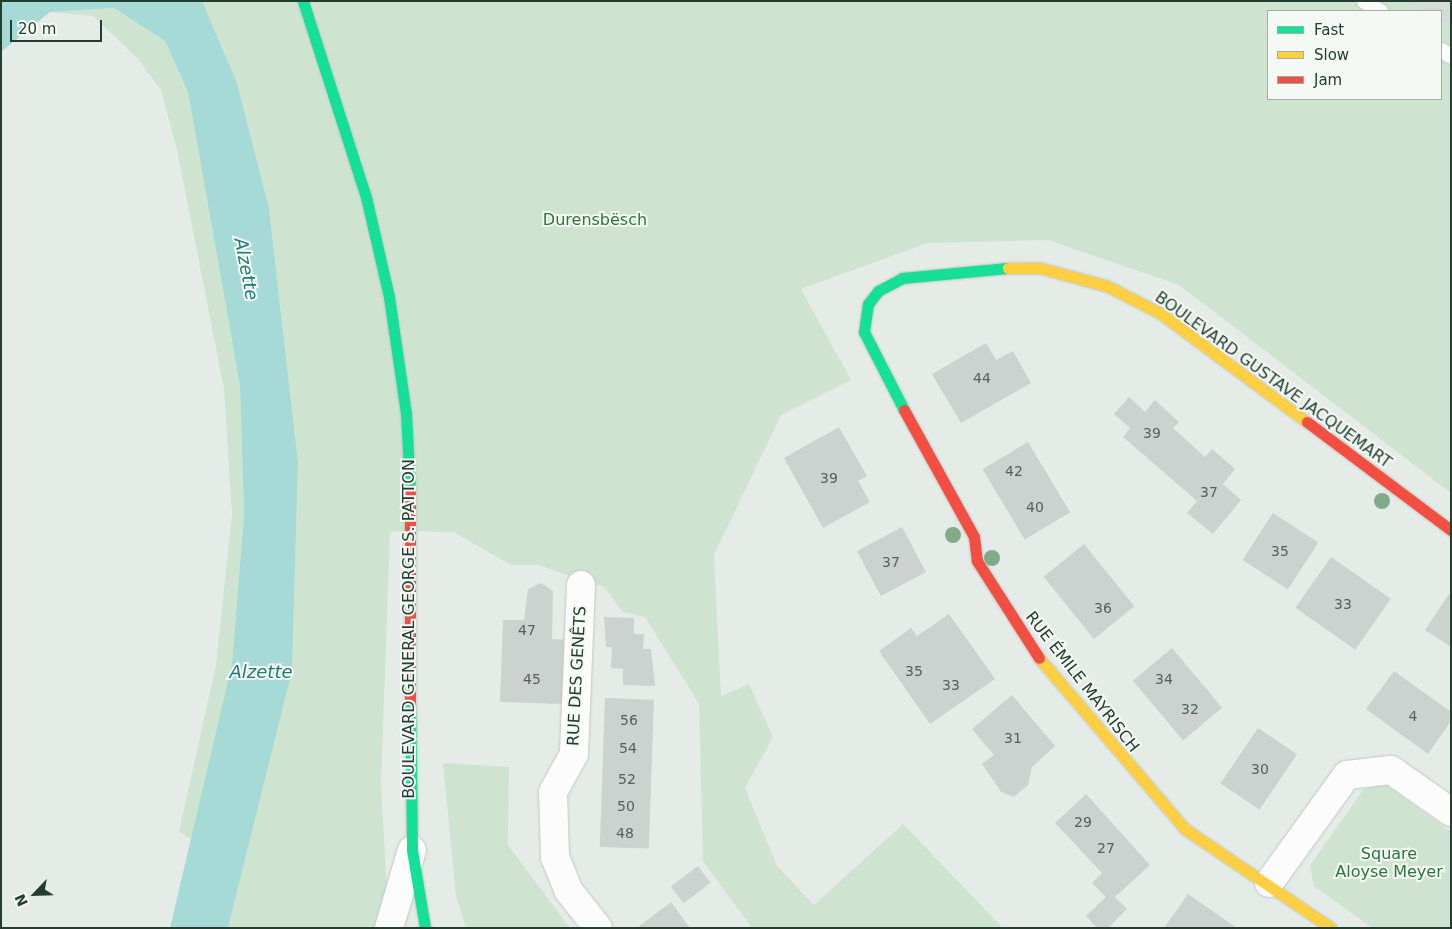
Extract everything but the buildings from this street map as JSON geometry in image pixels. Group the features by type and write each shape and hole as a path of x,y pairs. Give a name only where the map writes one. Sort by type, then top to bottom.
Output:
{"street":[{"name":"BOULEVARD GENERAL GEORGE S. PATTON","path":"303,1 366,197 390,296 406,413 412,531 412,850 425,928"},
{"name":"BOULEVARD GUSTAVE JACQUEMART","path":"868,304 878,291 921,274 1040,268 1107,286 1160,313 1451,530"},
{"name":"RUE ÉMILE MAYRISCH","path":"868,304 864,332 877,360 974,537 977,561 1012,620 1110,746 1178,822 1269,883 1331,928"},
{"name":"RUE DES GENÊTS","path":"581,585 574,754 553,792 555,857 568,890 598,928"},
{"path":"1269,883 1346,775 1390,770 1449,806"},
{"name":"BOULEVARD GENERAL GEORGE S. PATTON","path":"389,928 412,850"}],"lane":[{"path":"1364,1 1378,10"}],"shaded area":[{"path":"1405,1 1451,1 1451,28 1442,23 1442,10 1420,10"}],"green space":[{"name":"Durensbësch","path":"202,1 1405,1 1420,10 1267,10 1267,100 1442,100 1442,23 1451,28 1451,493 1179,285 1048,240 928,243 801,289 851,380 781,415 714,555 721,696 749,684 773,737 745,788 777,866 814,905 903,824 1003,928 752,928 703,861 699,704 645,617 623,612 604,587 538,565 511,565 454,532 412,531 390,532 381,785 389,928 228,928 292,671 298,463 269,208 237,83"},
{"path":"114,8 165,41 188,92 240,386 244,515 232,664 193,840 179,832 216,665 232,514 224,389 177,150 161,90 137,58 93,16 50,12"},
{"path":"443,763 509,767 508,845 570,928 466,928 456,897"},
{"name":"Square Aloyse Meyer","path":"1385,784 1451,832 1451,928 1372,928 1314,886 1310,865 1364,789"}],"water":[{"name":"Alzette","path":"1,1 202,1 237,83 269,208 298,463 292,671 228,928 170,928 232,664 244,515 240,386 188,92 165,41 114,8 50,12 1,52"}],"traffic: fast":[{"path":"303,1 366,197 389,297 406,413 410,490"},
{"path":"904,410 864,332 868,304 878,291 902,278 1008,268"},
{"path":"410,700 412,850 425,928"}],"traffic: slow":[{"path":"1008,268 1040,268 1107,286 1160,313 1307,422"},
{"path":"1039,658 1185,829 1331,928"}],"traffic: jam":[{"path":"904,410 974,537 977,561 1039,658"},
{"path":"1307,422 1451,530"},
{"path":"410,490 410,700"}]}
